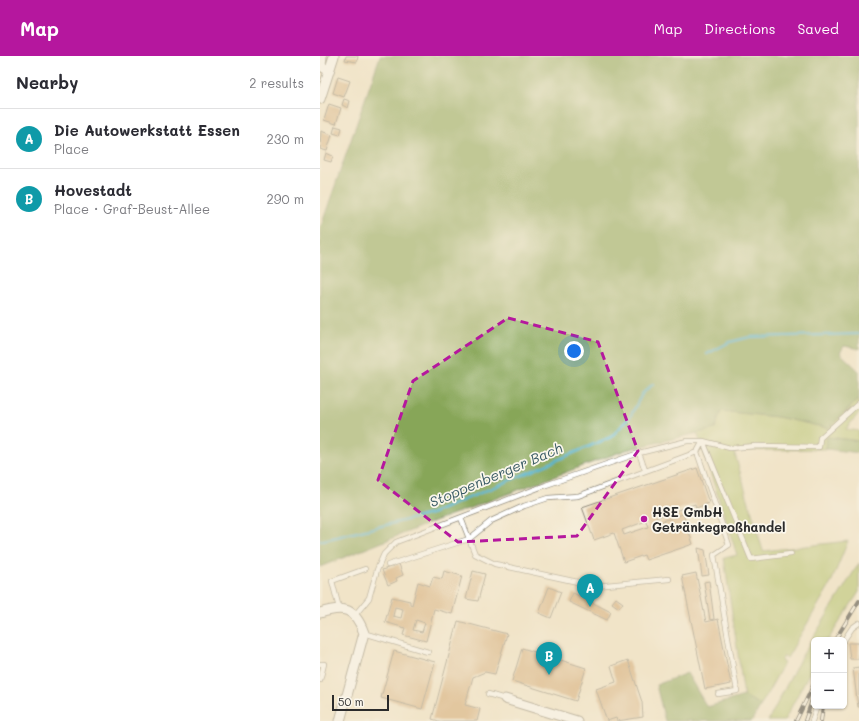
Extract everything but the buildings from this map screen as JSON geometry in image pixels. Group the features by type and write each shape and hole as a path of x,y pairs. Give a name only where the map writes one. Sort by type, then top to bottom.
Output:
{"street":[{"path":"322,56 321,66 329,71"},
{"path":"320,99 334,56"},
{"path":"320,613 339,608 348,610 355,615 364,633 340,721"},
{"path":"505,699 577,721"}],"lane":[{"path":"355,615 369,598 376,570 384,554 396,542 546,485 639,452 688,441 703,442 730,448 756,446 819,447 820,438 859,404"},
{"path":"388,565 469,539 491,521 524,506 548,498 578,496 697,452 703,442"},
{"path":"703,442 751,559 791,554"},
{"path":"639,452 645,470"},
{"path":"697,452 729,545 714,555 736,691 718,694"},
{"path":"461,518 476,554 496,564 596,586 669,578"},
{"path":"339,608 332,581 365,569"},
{"path":"846,637 852,628 859,623"},
{"path":"364,633 428,652"},
{"path":"320,664 324,664 320,680"},
{"path":"488,694 505,699"},
{"path":"812,721 815,709"}],"highlighted area":[{"path":"508,318 598,342 638,451 577,536 458,542 378,480 413,381"}],"green space":[{"path":"380,56 859,56 859,349 844,346 840,353 859,371 859,399 828,428 778,417 721,411 715,429 626,450 435,521 320,567 320,229"},
{"path":"859,399 859,413 846,429 859,431 859,441 827,437 826,449 734,451 763,551 848,541 831,583 787,658 784,656 781,661 784,663 761,705 744,696 724,558 737,555 697,432 715,429 721,411 778,417 828,428"},
{"path":"827,437 859,441 859,453 826,449"},
{"path":"859,563 859,592 830,637 814,637"},
{"path":"811,641 811,670 784,721 768,721 800,659"},
{"path":"687,673 707,707 744,696 761,705 752,721 665,721 656,685"}],"waterway":[{"name":"Stoppenberger Bach","path":"707,354 730,342 750,337 859,334"},
{"name":"Stoppenberger Bach","path":"320,541 431,514 611,437 630,417 642,394 653,384"}],"railway":[{"path":"837,637 859,601"},
{"path":"796,721 811,690"},
{"path":"805,721 811,703"},
{"path":"821,721 823,709"}],"place":[{"name":"HSE GmbH Getränkegroßhandel","path":"644,519"},
{"name":"Die Autowerkstatt Essen","path":"590,607"},
{"name":"Hovestadt","path":"549,675"}]}
